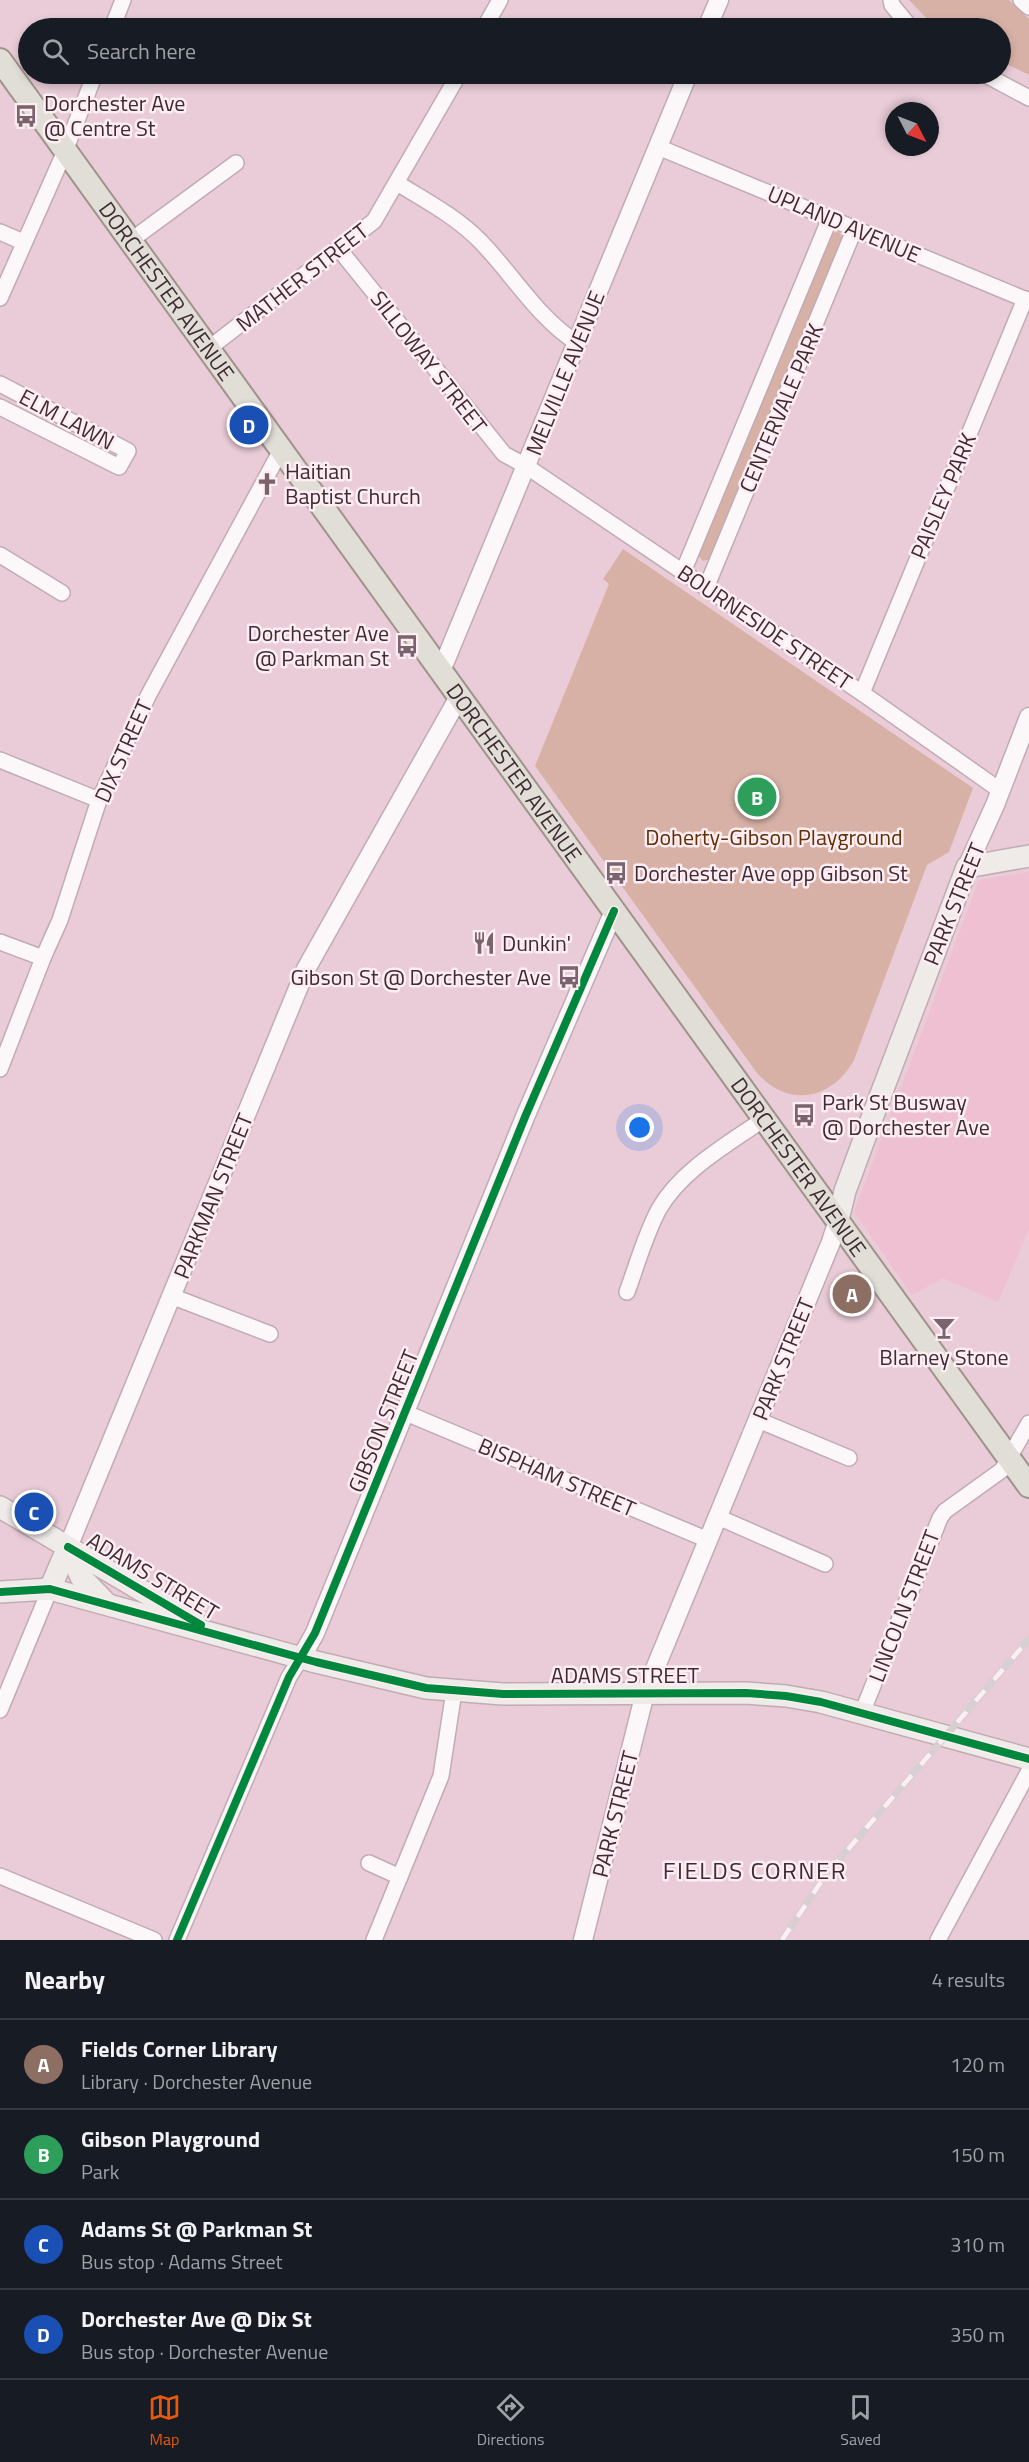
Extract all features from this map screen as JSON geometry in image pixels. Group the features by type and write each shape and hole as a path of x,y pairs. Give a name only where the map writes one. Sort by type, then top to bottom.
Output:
{"main road":[{"name":"DORCHESTER AVENUE","path":"0,60 1029,1486"},
{"path":"967,867 1029,856"},
{"name":"PARK STREET","path":"838,1220 845,1191 868,1128 967,867"},
{"name":"ADAMS STREET","path":"0,1507 219,1636"},
{"name":"ADAMS STREET","path":"68,1547 81,1577 107,1604"},
{"name":"PARKMAN STREET","path":"51,1589 68,1547"},
{"name":"ADAMS STREET","path":"0,1592 51,1589 394,1682 454,1691 503,1694 774,1695 810,1700 862,1713 1029,1759"}],"street":[{"path":"116,18 123,0"},
{"path":"490,18 500,0"},
{"path":"711,18 719,0"},
{"path":"891,0 892,5 903,18"},
{"path":"1021,0 1029,7"},
{"path":"0,298 65,151 91,84"},
{"name":"MATHER STREET","path":"208,349 374,221 453,84"},
{"name":"MELVILLE AVENUE","path":"441,671 684,84"},
{"path":"1003,84 1029,98"},
{"name":"UPLAND AVENUE","path":"658,147 1027,300"},
{"path":"130,240 237,163"},
{"path":"398,183 466,227 481,241 547,318 577,342"},
{"name":"CENTERVALE PARK","path":"683,572 830,218"},
{"name":"CENTERVALE PARK","path":"706,588 855,228"},
{"path":"0,232 23,242"},
{"name":"SILLOWAY STREET","path":"339,249 495,445 510,458 526,466"},
{"name":"PAISLEY PARK","path":"862,693 1027,300"},
{"name":"ELM LAWN","path":"0,384 128,451 119,467 0,407"},
{"path":"56,435 65,418"},
{"name":"DIX STREET","path":"0,1069 60,920 99,800 148,696 281,450"},
{"name":"BOURNESIDE STREET","path":"526,466 862,693 1001,791"},
{"path":"0,555 62,593"},
{"name":"PARKMAN STREET","path":"68,1547 310,960 459,697"},
{"name":"PARK STREET","path":"967,867 1001,791 1029,717"},
{"path":"0,760 99,800"},
{"name":"GIBSON STREET","path":"177,1940 289,1677 315,1633 525,1118 614,911"},
{"path":"0,942 43,958"},
{"path":"627,1292 660,1208 676,1187 711,1156 765,1118"},
{"name":"PARK STREET","path":"583,1940 645,1693 831,1242 838,1220"},
{"path":"171,1296 270,1334"},
{"name":"BISPHAM STREET","path":"406,1413 708,1540"},
{"path":"758,1420 849,1458"},
{"name":"LINCOLN STREET","path":"862,1713 940,1518 945,1511 999,1473 1010,1459 1029,1423"},
{"path":"717,1517 825,1564"},
{"name":"PARKMAN STREET","path":"0,1710 51,1589"},
{"path":"374,1940 441,1776 454,1691"},
{"path":"938,1940 1029,1771"},
{"path":"369,1863 399,1877"},
{"path":"0,1876 154,1940"}],"shaded area":[{"path":"1029,872 1029,1229 998,1302 943,1278 912,1295 854,1212 979,880"}],"green space":[{"path":"909,0 1009,0 1029,19 1029,75 1011,66 1011,18 926,18"},
{"path":"839,232 843,238 711,559 703,561 698,555 832,233"},
{"name":"Doherty-Gibson Playground","path":"623,549 973,788 949,852 927,865 854,1060 834,1084 822,1091 809,1095 796,1095 769,1084 757,1073 535,766 609,584 603,579"}],"railway":[{"path":"782,1940 825,1876 1029,1639"}],"cycle path":[{"path":"177,1940 289,1677 315,1633 525,1117 614,911"},
{"path":"68,1547 201,1625"},
{"path":"0,1592 50,1589 316,1662 426,1688 503,1694 746,1693 786,1696 821,1702 1029,1759"}],"place":[{"name":"Dorchester Ave @ Centre St","path":"26,116"},
{"name":"Dorchester Ave @ Dix St","path":"249,425"},
{"name":"Haitian Baptist Church","path":"267,484"},
{"name":"Dorchester Ave @ Parkman St","path":"407,646"},
{"name":"Gibson Playground","path":"757,797"},
{"name":"Dorchester Ave opp Gibson St","path":"616,873"},
{"name":"Dunkin'","path":"484,943"},
{"name":"Gibson St @ Dorchester Ave","path":"569,977"},
{"name":"Park St Busway @ Dorchester Ave","path":"804,1115"},
{"name":"Fields Corner Library","path":"852,1294"},
{"name":"Blarney Stone","path":"944,1328"},
{"name":"Adams St @ Parkman St","path":"34,1512"}],"district":[{"name":"FIELDS CORNER","path":"755,1870"}]}
